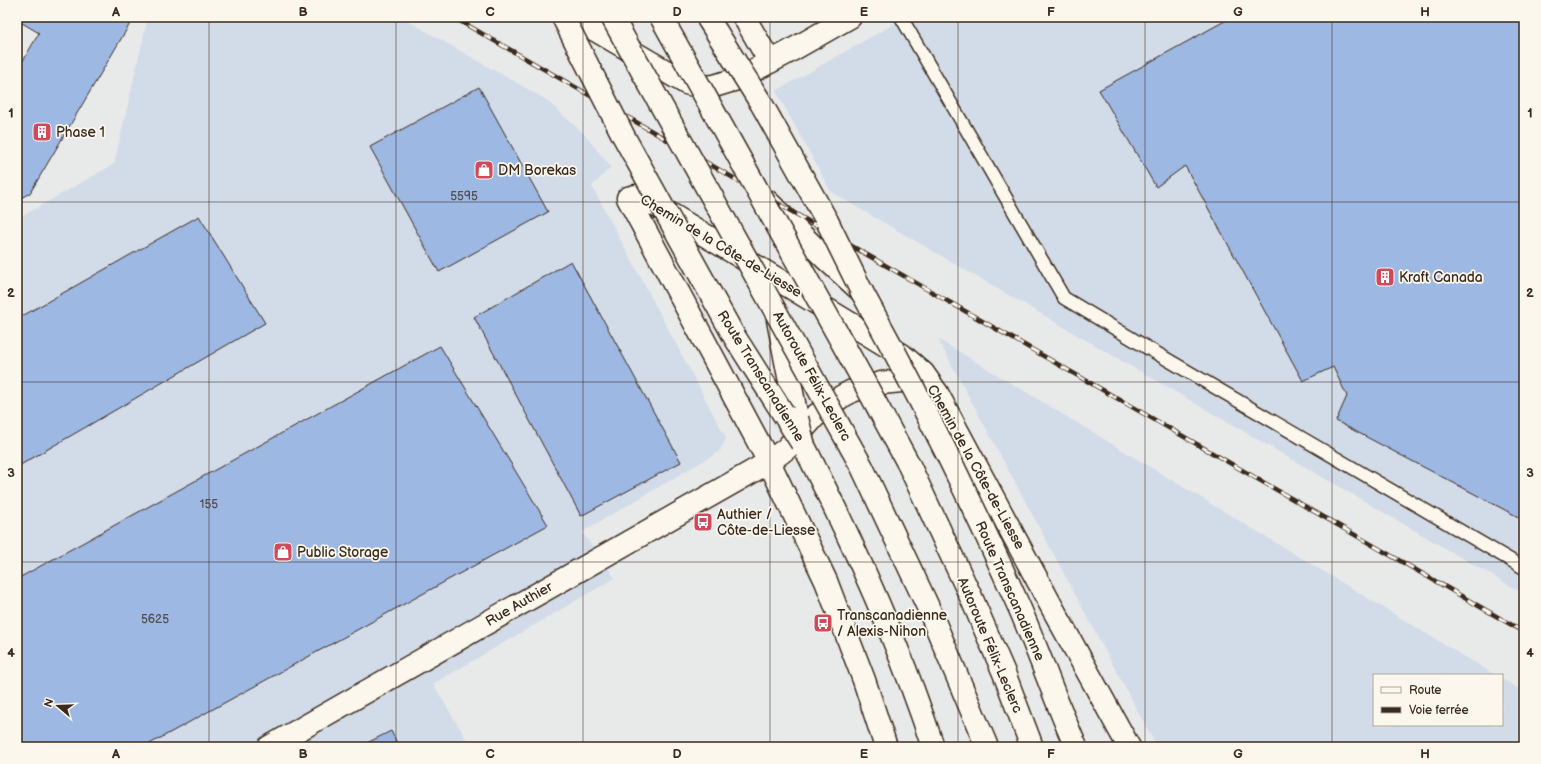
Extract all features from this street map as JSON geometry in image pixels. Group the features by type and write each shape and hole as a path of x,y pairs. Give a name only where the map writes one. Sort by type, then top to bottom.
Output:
{"main road":[{"name":"Route Transcanadienne","path":"563,17 624,137 734,336 804,446 844,526 879,603 933,747"},
{"path":"573,17 686,82 700,87 725,84 770,62 850,17"},
{"name":"Autoroute Félix-Leclerc","path":"612,17 862,467 891,526 942,638 987,747"},
{"name":"Autoroute Félix-Leclerc","path":"661,17 892,432 971,597 1004,673 1032,747"},
{"name":"Route Transcanadienne","path":"707,17 761,103 827,221 862,292 897,355 958,474 1020,609 1076,747"},
{"path":"744,17 770,62"},
{"path":"760,194 862,292"},
{"name":"Chemin de la Côte-de-Liesse","path":"886,747 864,680 826,580 769,462 628,198 636,196 640,197 660,208 902,355 924,373 938,393 1129,747"},
{"path":"644,230 660,208"},
{"path":"777,313 797,418 804,446"},
{"name":"Rue Authier","path":"269,747 769,462 787,448 814,417 852,391 881,383 908,381 938,393"}],"lane":[{"path":"901,17 1064,298 1524,568"}],"shaded area":[{"path":"148,17 401,17 545,99 584,134 611,167 592,186 726,438 720,451 582,532 615,578 433,684 471,747 17,747 17,219 114,164"},
{"path":"906,17 1524,17 1524,594 831,192 776,91"},
{"path":"938,339 1493,674 1373,674 1373,726 1503,726 1503,680 1524,692 1524,747 1157,747"}],"building":[{"name":"Phase 1","path":"17,17 134,17 30,193 17,200 17,71 39,33 17,20"},
{"name":"Kraft Canada","path":"1232,17 1524,17 1524,520 1336,421 1347,396 1333,367 1303,381 1185,166 1156,187 1099,90"},
{"path":"479,87 548,212 439,272 370,147"},
{"path":"199,216 265,323 17,467 17,319"},
{"path":"571,261 681,462 581,516 474,317"},
{"name":"Public Storage","path":"440,346 548,525 144,747 17,747 17,579"},
{"path":"391,731 399,747 359,747"}],"railway":[{"path":"453,17 1524,632"}],"place":[{"name":"Phase 1","path":"42,132"},
{"name":"DM Borekas","path":"484,170"},
{"name":"Kraft Canada","path":"1385,277"},
{"name":"Authier / Côte-de-Liesse","path":"703,522"},
{"name":"Public Storage","path":"283,552"},
{"name":"Transcanadienne / Alexis-Nihon","path":"823,623"}]}
